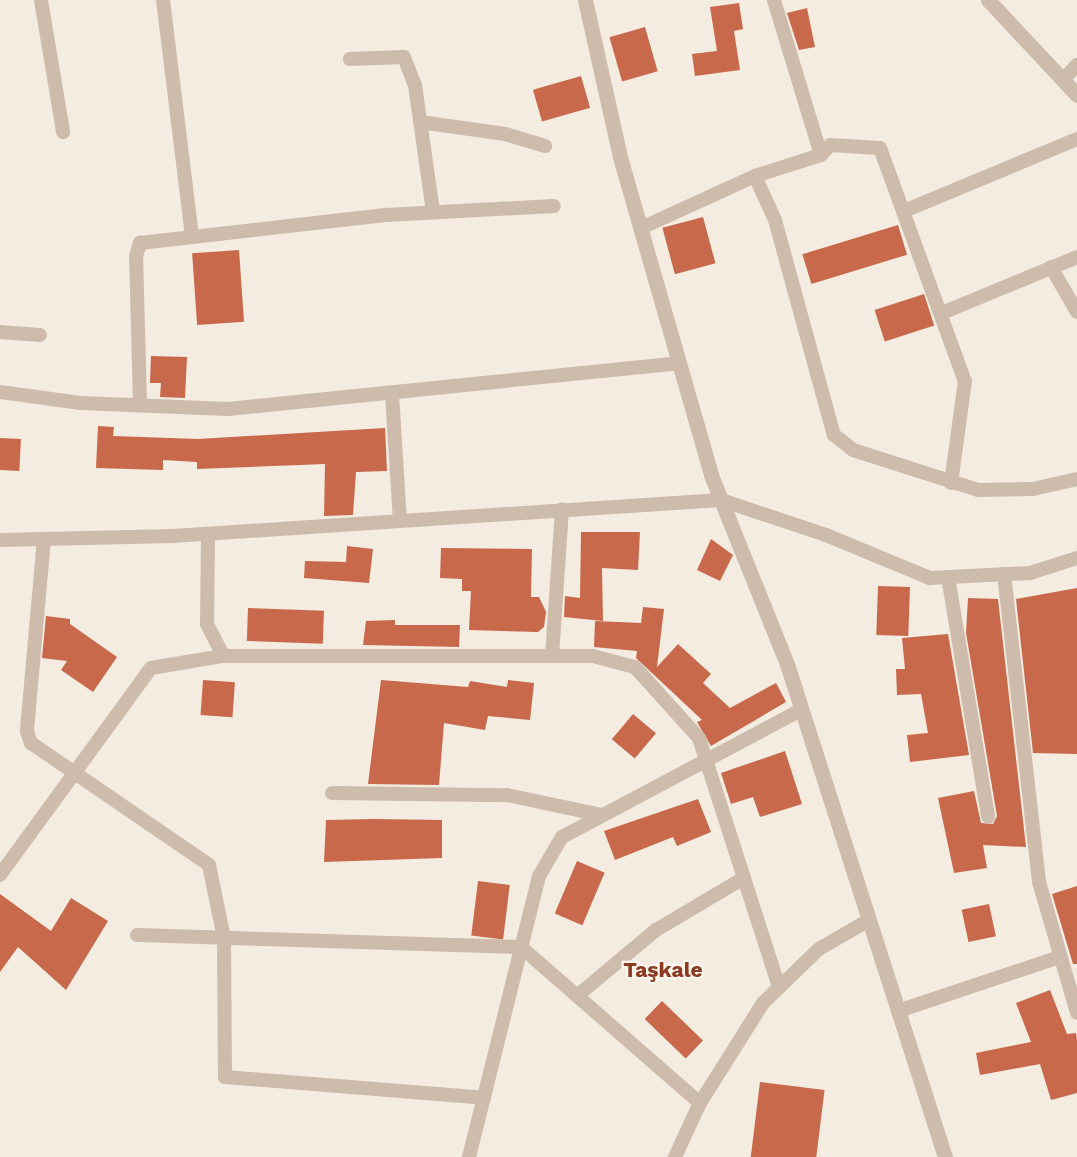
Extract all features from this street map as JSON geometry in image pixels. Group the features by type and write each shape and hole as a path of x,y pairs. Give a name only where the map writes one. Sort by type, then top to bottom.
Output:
{"street":[{"path":"41,0 63,132"},
{"path":"163,0 192,235"},
{"path":"585,0 641,228 721,500 801,710 945,1157"},
{"path":"774,0 821,155"},
{"path":"988,0 1077,95"},
{"path":"350,59 404,57 420,122 433,212"},
{"path":"1063,80 1077,65"},
{"path":"420,122 505,134 544,146"},
{"path":"904,211 1077,140"},
{"path":"641,228 755,176 821,155 830,145 880,148 965,381 951,483"},
{"path":"755,176 775,220 834,435 853,450 978,490 1033,489 1077,479"},
{"path":"140,405 136,256 140,243 192,235 433,212 554,206"},
{"path":"942,313 1077,256"},
{"path":"1051,267 1077,312"},
{"path":"0,332 40,335"},
{"path":"0,392 140,405 228,409 679,363"},
{"path":"392,394 400,520"},
{"path":"0,540 208,534 721,500 826,535 930,578 1004,574 1077,558"},
{"path":"552,656 562,509"},
{"path":"208,534 207,624 223,656"},
{"path":"44,539 27,731 31,743 72,775 209,865 224,938 225,1077 484,1098"},
{"path":"1004,574 1039,882 1077,1013"},
{"path":"948,577 988,817"},
{"path":"0,875 151,668 223,656 593,656 635,667 699,738 779,987"},
{"path":"469,1157 539,876 562,837 705,757 801,710"},
{"path":"332,793 507,795 601,815"},
{"path":"577,996 656,930 744,878"},
{"path":"675,1157 700,1103 763,1003 819,949 869,920"},
{"path":"136,935 521,947 700,1103"},
{"path":"898,1011 1061,963 1077,965"}],"building":[{"path":"739,3 743,29 734,31 740,70 695,76 692,54 717,51 710,7"},
{"path":"807,8 815,47 799,50 787,13"},
{"path":"645,27 658,71 622,81 609,37"},
{"path":"581,76 590,108 542,122 533,90"},
{"path":"703,217 715,263 675,274 662,228"},
{"path":"898,225 907,255 811,284 802,254"},
{"path":"239,250 244,322 197,325 192,253"},
{"path":"924,294 934,325 885,341 875,310"},
{"path":"151,356 187,357 185,398 160,397 161,383 150,383"},
{"path":"98,426 114,427 113,436 198,439 385,428 387,471 356,472 353,515 324,516 325,464 197,469 197,462 163,460 163,470 96,468"},
{"path":"0,438 21,439 19,471 0,470"},
{"path":"581,532 640,532 638,570 602,568 603,621 564,617 565,596 580,598"},
{"path":"711,539 733,555 720,581 697,570"},
{"path":"347,546 373,549 369,583 304,578 305,561 346,562"},
{"path":"441,548 532,549 531,597 539,597 546,612 544,627 538,632 469,630 471,591 462,591 462,579 440,578"},
{"path":"878,586 910,587 908,636 876,635"},
{"path":"1077,588 1077,754 1033,753 1016,599"},
{"path":"968,598 998,599 1026,847 983,845 987,868 954,873 938,798 974,791 981,823 993,824 997,816 966,633"},
{"path":"643,607 664,609 657,667 678,644 711,674 703,683 730,708 776,683 786,702 711,746 697,722 702,720 636,658 637,651 594,647 595,621 641,623"},
{"path":"248,608 324,611 323,644 247,641"},
{"path":"46,616 70,619 70,624 117,657 93,692 61,670 67,661 42,658"},
{"path":"395,620 395,625 460,625 459,647 363,645 366,621"},
{"path":"948,634 969,755 910,762 907,735 928,733 921,694 897,695 896,669 905,669 902,638"},
{"path":"203,680 235,682 232,717 201,715"},
{"path":"381,680 468,687 470,681 507,687 508,680 534,683 530,720 488,716 485,730 444,723 439,785 368,784"},
{"path":"633,714 656,733 635,759 612,739"},
{"path":"785,751 802,804 760,817 753,797 731,804 721,773"},
{"path":"698,799 711,832 677,846 673,837 615,860 604,831"},
{"path":"326,820 442,820 442,858 324,862"},
{"path":"577,861 605,873 582,925 555,913"},
{"path":"478,881 510,885 503,939 471,936"},
{"path":"1077,886 1077,964 1073,964 1052,894"},
{"path":"0,894 51,931 71,898 108,921 66,990 18,947 0,972"},
{"path":"989,904 996,936 968,942 962,910"},
{"path":"1050,990 1067,1034 1076,1033 1077,1093 1051,1100 1040,1064 980,1075 976,1053 1031,1042 1016,1003"},
{"path":"662,1001 703,1041 686,1059 645,1019"},
{"path":"760,1082 825,1090 816,1157 751,1157"}],"district":[{"name":"Taşkale","path":"663,970"}]}
